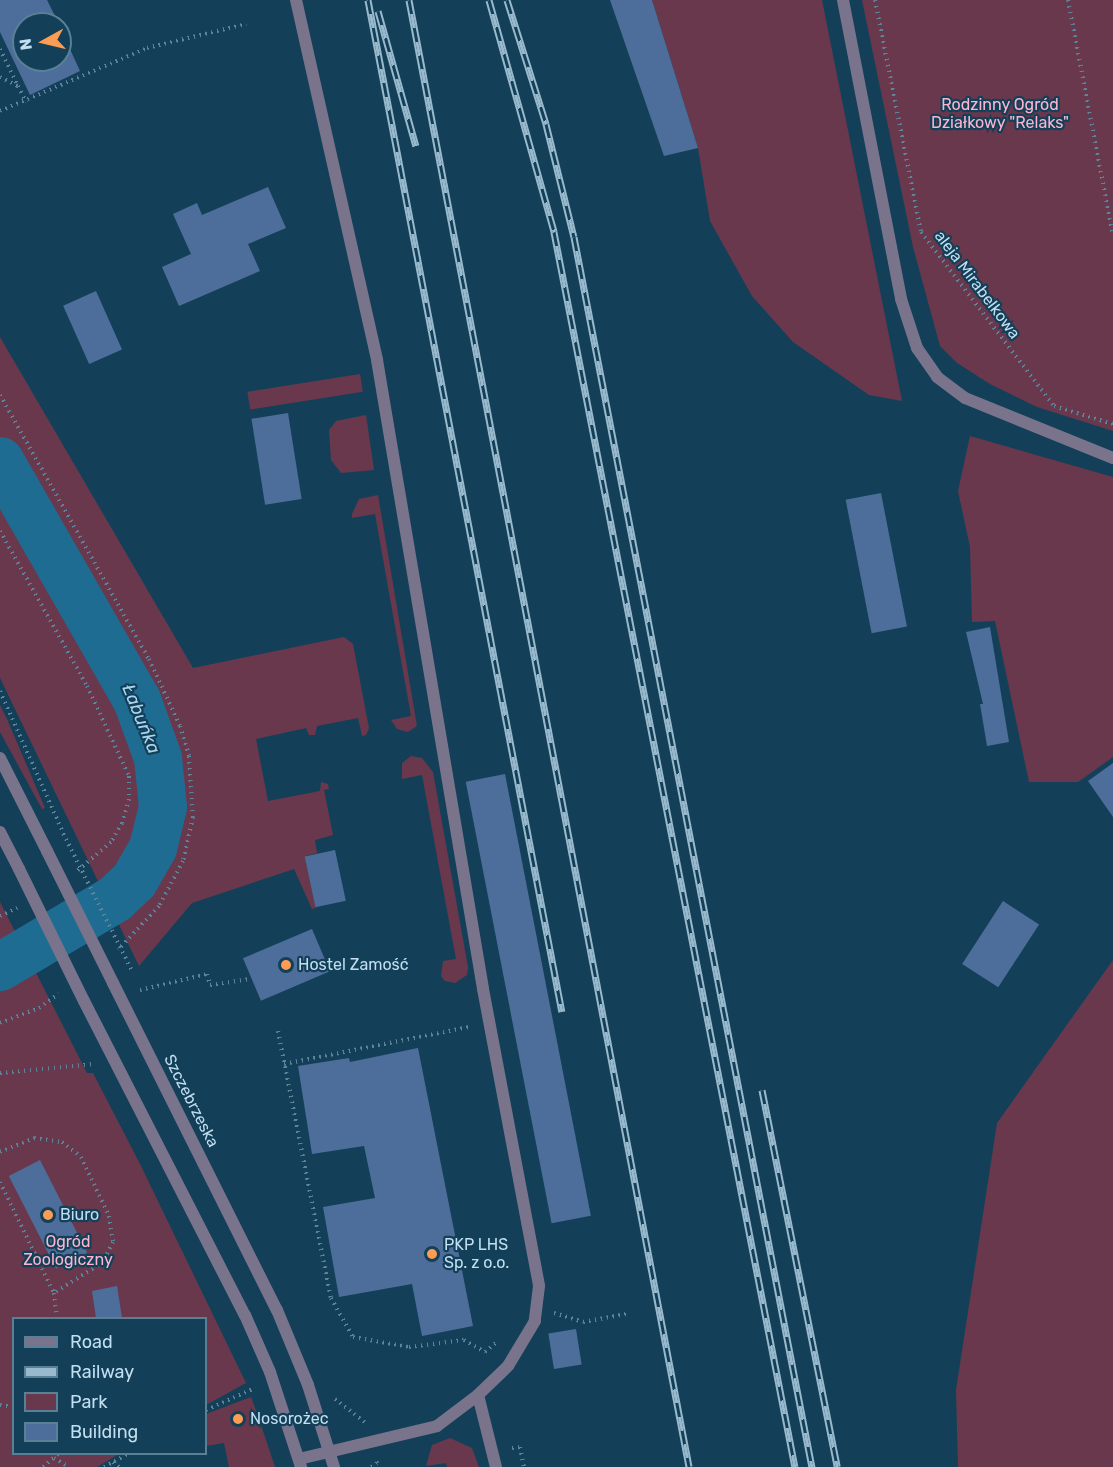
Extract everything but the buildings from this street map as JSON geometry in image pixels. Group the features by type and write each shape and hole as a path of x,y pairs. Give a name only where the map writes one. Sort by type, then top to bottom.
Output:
{"street":[{"path":"0,832 245,1315 270,1372 300,1463 330,1452 437,1426 478,1395 514,1357 539,1309 539,1286 483,989 377,360 296,0"},
{"path":"843,0 901,299 917,348 937,376 965,398 1113,458"},
{"name":"Szczebrzeska","path":"0,758 277,1310 308,1385 334,1467"},
{"path":"478,1395 496,1467"}],"path":[{"name":"aleja Mirabelkowa","path":"875,0 921,232 1054,406 1113,424"},
{"path":"1068,0 1113,236"},
{"path":"0,111 26,102 147,48 246,24"},
{"path":"0,49 26,102"},
{"path":"0,77 18,86"},
{"path":"0,395 148,659 180,726 189,756 194,817 183,861 159,906 130,941"},
{"path":"0,531 87,686 129,776 129,799 122,823 111,842 75,872"},
{"path":"0,691 66,839 132,971"},
{"path":"0,916 27,903"},
{"path":"140,990 207,974 210,986 251,979"},
{"path":"284,1064 477,1025"},
{"path":"278,1031 331,1298 353,1337 409,1347 464,1340 485,1352 501,1339"},
{"path":"0,1072 95,1064"},
{"path":"0,1152 34,1138 62,1142 81,1157 109,1216 112,1242 103,1262 54,1293"},
{"path":"0,1182 54,1293 57,1317"},
{"path":"539,1309 583,1322 626,1314"},
{"path":"207,1410 255,1388"},
{"path":"104,1467 125,1455"},
{"path":"43,1467 56,1456 69,1467"},
{"path":"113,1462 119,1467"},
{"path":"371,1467 377,1463"}],"green space":[{"path":"652,0 822,0 902,401 869,395 793,342 752,296 710,221 698,148"},
{"name":"Rodzinny Ogród Działkowy \"Relaks\"","path":"862,0 1113,0 1113,431 1037,407 990,384 957,363 940,346 913,247"},
{"path":"0,337 193,668 344,637 353,644 369,728 366,735 362,736 358,718 317,726 315,735 309,735 306,728 256,739 268,801 320,791 321,782 328,784 329,789 324,790 333,835 315,840 317,853 305,856 316,908 312,909 294,869 192,903 139,966 0,678"},
{"path":"360,374 363,392 250,410 247,392"},
{"path":"366,415 374,470 341,473 331,460 329,430 336,421"},
{"path":"970,436 1113,477 1113,757 1078,782 1029,782 995,621 972,622 970,547 958,491"},
{"path":"378,495 417,726 408,732 397,729 391,720 411,716 375,514 352,518 359,499"},
{"path":"0,705 45,808 42,809 0,732"},
{"path":"411,756 422,758 433,772 468,967 467,975 455,983 445,981 441,976 443,961 456,959 422,775 402,779 402,763"},
{"name":"Ogród Zoologiczny","path":"0,902 87,1073 93,1073 140,1164 246,1383 207,1404 207,1317 12,1317 12,1455 117,1455 97,1467 0,1467"},
{"path":"1113,960 1113,1467 958,1467 956,1390 997,1123"},
{"path":"251,1397 275,1467 229,1467 224,1443 207,1446 207,1414"},
{"path":"450,1438 472,1448 479,1467 447,1467 446,1463 426,1466 432,1445"}],"waterway":[{"name":"Łabuńka","path":"0,461 137,700 158,758 163,807 153,848 134,881 115,899 0,967"}],"railway":[{"path":"368,0 562,1012"},
{"path":"409,0 689,1467"},
{"path":"489,0 554,232 795,1467"},
{"path":"507,0 546,124 574,237 812,1467"},
{"path":"378,11 416,146"},
{"path":"762,1090 837,1467"}],"place":[{"name":"Hostel Zamość","path":"286,965"},
{"name":"Biuro","path":"48,1215"},
{"name":"PKP LHS Sp. z o.o.","path":"432,1254"},
{"name":"Nosorożec","path":"238,1419"}]}
